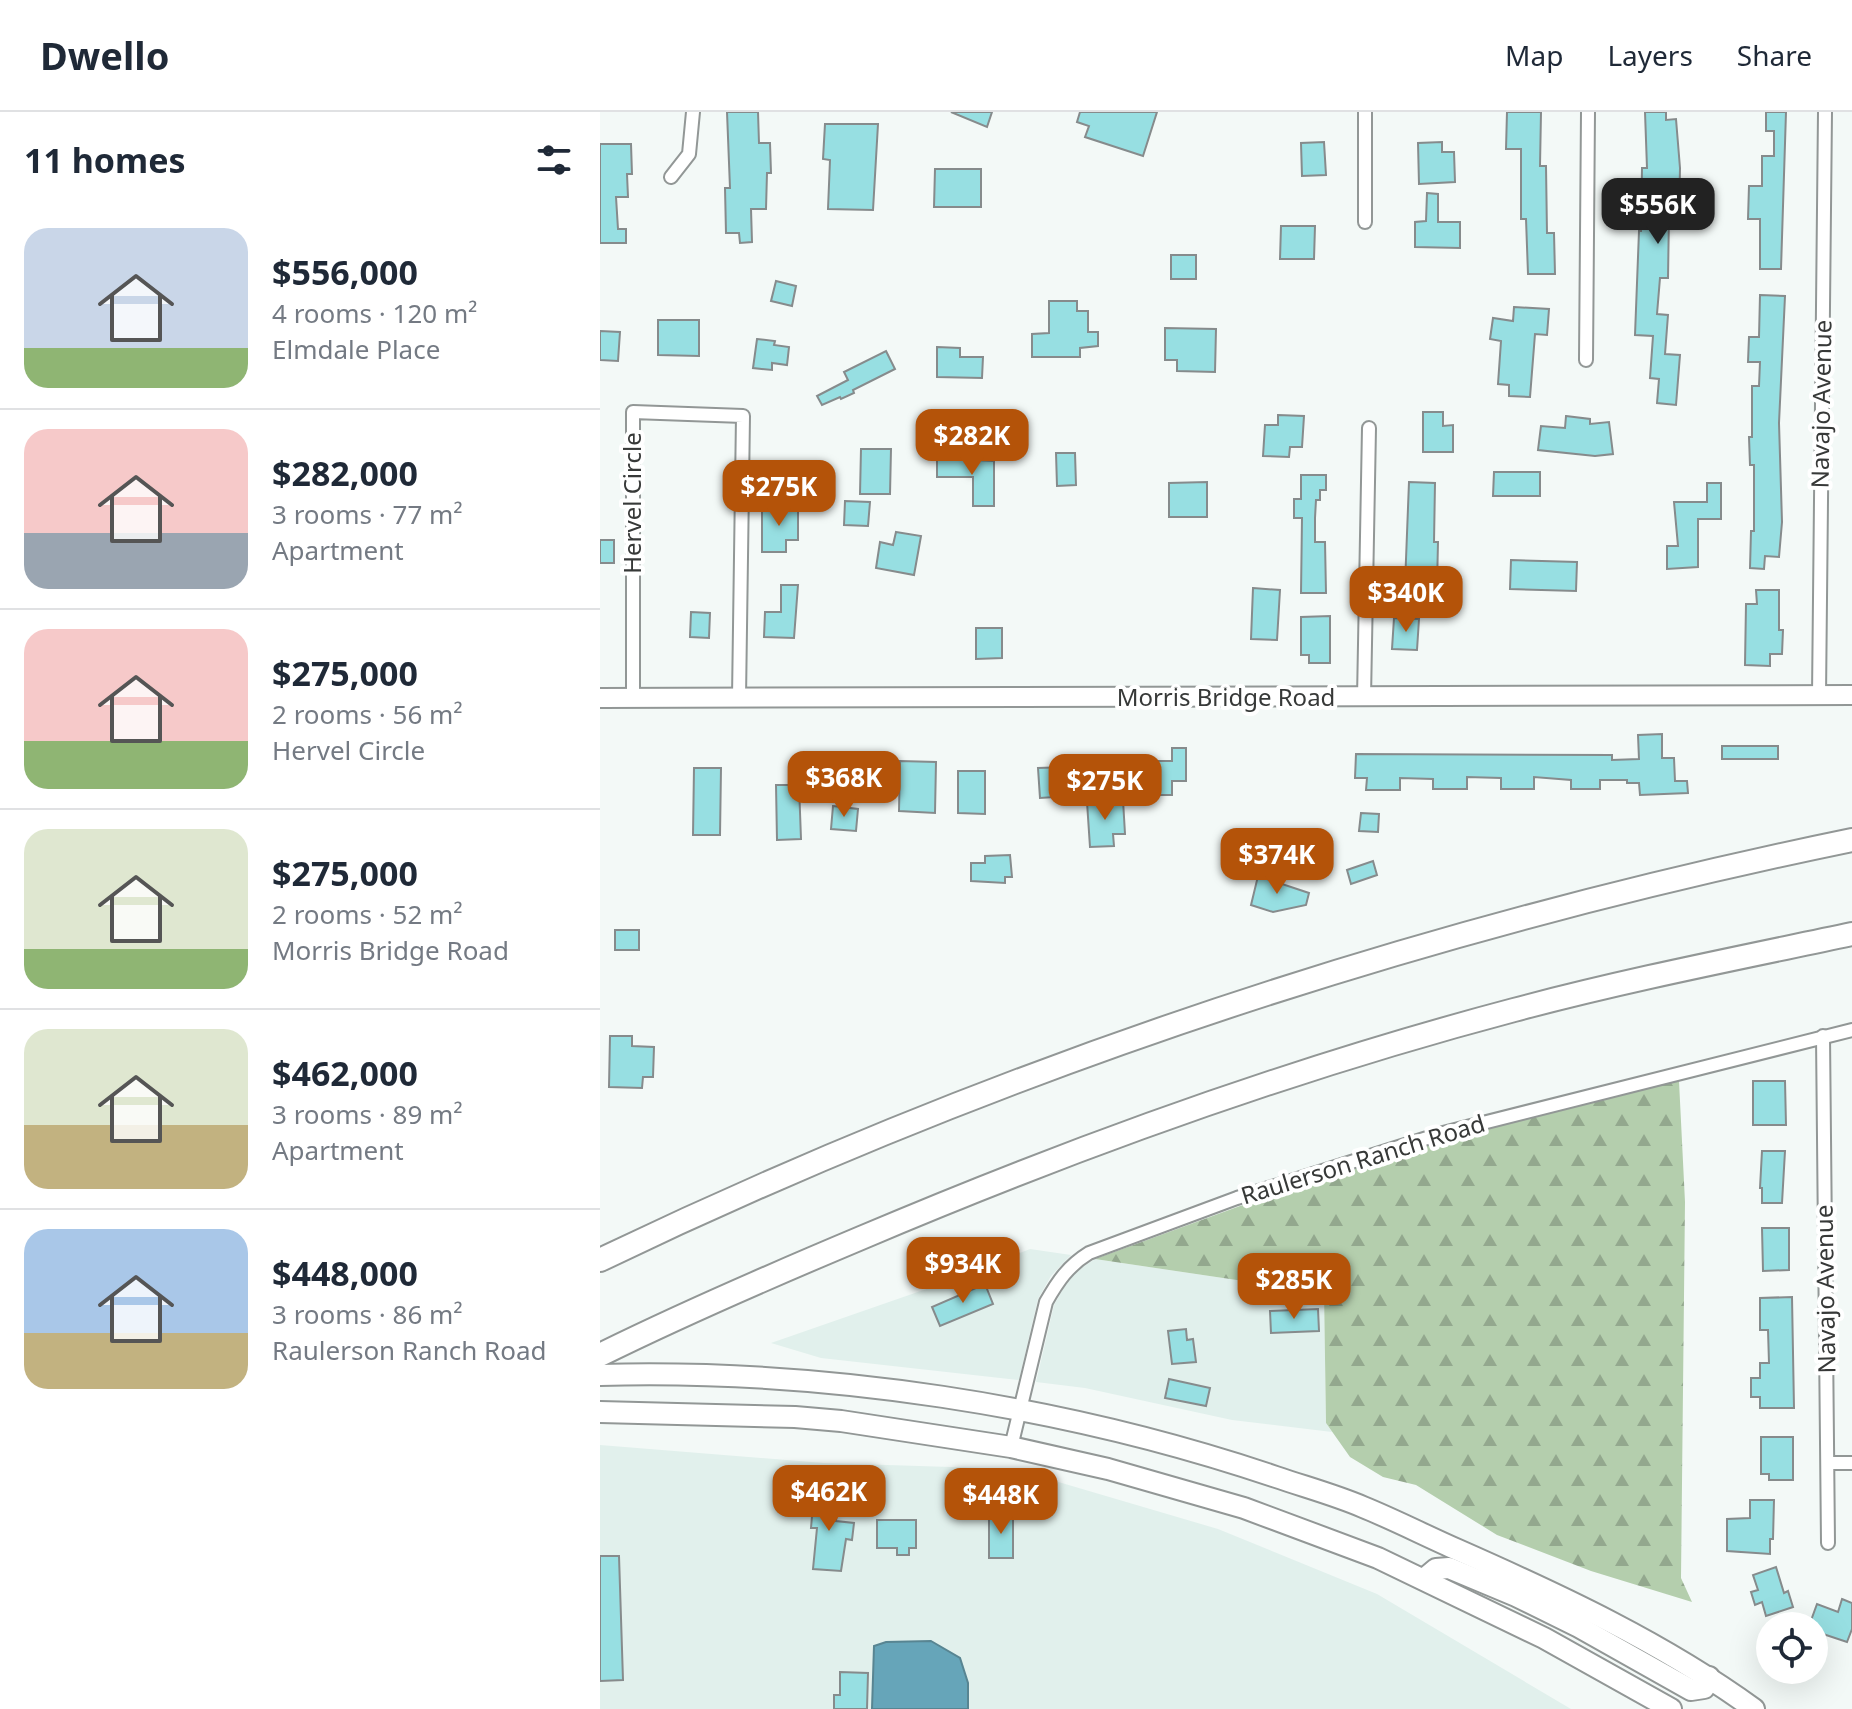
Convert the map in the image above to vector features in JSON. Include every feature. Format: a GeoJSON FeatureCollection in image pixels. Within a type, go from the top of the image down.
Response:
{"type":"FeatureCollection","features":[{"type":"Feature","properties":{"kind":"highway"},"geometry":{"type":"LineString","coordinates":[[600,1260],[782,1177],[915,1121],[1216,1010],[1523,918],[1852,840]]}},
{"type":"Feature","properties":{"kind":"highway"},"geometry":{"type":"LineString","coordinates":[[600,1355],[684,1315],[957,1197],[1107,1139],[1254,1089],[1513,1010],[1650,976],[1852,934]]}},
{"type":"Feature","properties":{"kind":"main road"},"geometry":{"type":"LineString","coordinates":[[600,1375],[743,1377],[864,1386],[1085,1422],[1235,1462],[1361,1506],[1545,1587],[1709,1677],[1754,1709]]}},
{"type":"Feature","properties":{"kind":"main road"},"geometry":{"type":"LineString","coordinates":[[600,1412],[795,1417],[892,1428],[1011,1447],[1108,1469],[1244,1508],[1378,1558],[1544,1638],[1671,1709]]}},
{"type":"Feature","properties":{"kind":"main road"},"geometry":{"type":"LineString","coordinates":[[1424,1579],[1436,1569],[1449,1568],[1579,1627],[1691,1690],[1704,1688],[1709,1677]]}},
{"type":"Feature","properties":{"kind":"street"},"geometry":{"type":"LineString","coordinates":[[671,177],[689,154],[693,112]]}},
{"type":"Feature","properties":{"kind":"street"},"geometry":{"type":"LineString","coordinates":[[1365,112],[1365,222]]}},
{"type":"Feature","properties":{"kind":"street"},"geometry":{"type":"LineString","coordinates":[[1586,360],[1588,112]]}},
{"type":"Feature","properties":{"kind":"street","name":"Navajo Avenue"},"geometry":{"type":"LineString","coordinates":[[1819,696],[1825,112]]}},
{"type":"Feature","properties":{"kind":"street","name":"Hervel Circle"},"geometry":{"type":"LineString","coordinates":[[633,698],[633,412],[743,416],[739,698]]}},
{"type":"Feature","properties":{"kind":"street"},"geometry":{"type":"LineString","coordinates":[[1364,698],[1369,428]]}},
{"type":"Feature","properties":{"kind":"street","name":"Morris Bridge Road"},"geometry":{"type":"LineString","coordinates":[[600,698],[1852,695]]}},
{"type":"Feature","properties":{"kind":"street","name":"Raulerson Ranch Road"},"geometry":{"type":"LineString","coordinates":[[1011,1447],[1046,1302],[1072,1264],[1089,1253],[1237,1198],[1443,1133],[1852,1030]]}},
{"type":"Feature","properties":{"kind":"street","name":"Navajo Avenue"},"geometry":{"type":"LineString","coordinates":[[1823,1036],[1828,1543]]}},
{"type":"Feature","properties":{"kind":"street"},"geometry":{"type":"LineString","coordinates":[[1828,1463],[1852,1463]]}},
{"type":"Feature","properties":{"kind":"shaded area"},"geometry":{"type":"Polygon","coordinates":[[[1030,1249],[1071,1255],[1051,1276],[1038,1299],[1019,1380],[821,1358],[771,1343],[935,1286],[1030,1249]]]}},
{"type":"Feature","properties":{"kind":"shaded area"},"geometry":{"type":"Polygon","coordinates":[[[1095,1259],[1324,1293],[1326,1423],[1332,1432],[1232,1420],[1085,1388],[1036,1382],[1054,1305],[1078,1270],[1095,1259]]]}},
{"type":"Feature","properties":{"kind":"shaded area"},"geometry":{"type":"Polygon","coordinates":[[[600,1445],[824,1463],[1014,1469],[1218,1529],[1377,1594],[1571,1709],[968,1709],[968,1683],[960,1658],[931,1641],[886,1642],[874,1646],[872,1709],[600,1709],[600,1445]]]}},
{"type":"Feature","properties":{"kind":"green space"},"geometry":{"type":"Polygon","coordinates":[[[1679,1081],[1685,1202],[1681,1578],[1692,1602],[1591,1571],[1497,1535],[1416,1485],[1383,1477],[1350,1457],[1326,1423],[1324,1293],[1095,1259],[1240,1206],[1445,1140],[1679,1081]]]}},
{"type":"Feature","properties":{"kind":"water"},"geometry":{"type":"Polygon","coordinates":[[[931,1641],[960,1658],[968,1683],[968,1709],[872,1709],[874,1646],[886,1642],[931,1641]]]}},
{"type":"Feature","properties":{"kind":"building"},"geometry":{"type":"Polygon","coordinates":[[[727,112],[758,112],[759,143],[770,143],[771,173],[767,173],[766,209],[751,209],[752,242],[740,243],[739,233],[726,233],[725,188],[730,188],[727,112]]]}},
{"type":"Feature","properties":{"kind":"building"},"geometry":{"type":"Polygon","coordinates":[[[951,112],[992,112],[987,127],[951,112]]]}},
{"type":"Feature","properties":{"kind":"building"},"geometry":{"type":"Polygon","coordinates":[[[1080,112],[1157,112],[1143,156],[1085,137],[1089,126],[1077,122],[1080,112]]]}},
{"type":"Feature","properties":{"kind":"building"},"geometry":{"type":"Polygon","coordinates":[[[1507,112],[1541,112],[1540,166],[1546,166],[1547,233],[1554,233],[1555,274],[1528,274],[1526,219],[1521,219],[1521,149],[1506,149],[1507,112]]]}},
{"type":"Feature","properties":{"kind":"building"},"geometry":{"type":"Polygon","coordinates":[[[1645,112],[1666,112],[1666,120],[1676,119],[1680,168],[1679,215],[1669,214],[1668,278],[1660,278],[1657,314],[1668,315],[1665,354],[1680,355],[1676,405],[1657,403],[1659,379],[1650,378],[1653,336],[1635,335],[1642,168],[1647,168],[1645,112]]]}},
{"type":"Feature","properties":{"kind":"building"},"geometry":{"type":"Polygon","coordinates":[[[1766,112],[1786,112],[1781,269],[1760,269],[1760,219],[1748,219],[1749,186],[1762,186],[1762,156],[1774,156],[1774,131],[1766,131],[1766,112]]]}},
{"type":"Feature","properties":{"kind":"building"},"geometry":{"type":"Polygon","coordinates":[[[825,124],[878,124],[873,210],[828,209],[830,160],[823,159],[825,124]]]}},
{"type":"Feature","properties":{"kind":"building"},"geometry":{"type":"Polygon","coordinates":[[[1324,142],[1326,175],[1302,176],[1301,143],[1324,142]]]}},
{"type":"Feature","properties":{"kind":"building"},"geometry":{"type":"Polygon","coordinates":[[[1442,142],[1442,152],[1454,152],[1455,182],[1419,184],[1418,143],[1442,142]]]}},
{"type":"Feature","properties":{"kind":"building"},"geometry":{"type":"Polygon","coordinates":[[[600,144],[631,144],[632,174],[627,174],[628,197],[616,197],[618,229],[626,229],[626,243],[600,243],[600,144]]]}},
{"type":"Feature","properties":{"kind":"building"},"geometry":{"type":"Polygon","coordinates":[[[935,169],[981,169],[981,207],[934,207],[935,169]]]}},
{"type":"Feature","properties":{"kind":"building"},"geometry":{"type":"Polygon","coordinates":[[[1427,193],[1438,194],[1438,222],[1460,222],[1460,248],[1415,247],[1415,222],[1426,221],[1427,193]]]}},
{"type":"Feature","properties":{"kind":"building"},"geometry":{"type":"Polygon","coordinates":[[[1281,226],[1315,226],[1314,259],[1280,259],[1281,226]]]}},
{"type":"Feature","properties":{"kind":"building"},"geometry":{"type":"Polygon","coordinates":[[[1171,255],[1196,255],[1196,279],[1171,279],[1171,255]]]}},
{"type":"Feature","properties":{"kind":"building"},"geometry":{"type":"Polygon","coordinates":[[[776,281],[796,286],[792,306],[771,301],[776,281]]]}},
{"type":"Feature","properties":{"kind":"building"},"geometry":{"type":"Polygon","coordinates":[[[1760,295],[1785,296],[1779,423],[1782,522],[1779,557],[1765,556],[1764,569],[1750,568],[1751,531],[1754,531],[1754,465],[1750,465],[1749,437],[1752,437],[1752,386],[1759,386],[1760,362],[1748,362],[1749,337],[1759,337],[1760,295]]]}},
{"type":"Feature","properties":{"kind":"building"},"geometry":{"type":"Polygon","coordinates":[[[1049,301],[1077,301],[1077,311],[1088,311],[1088,332],[1098,332],[1098,346],[1080,348],[1080,357],[1032,357],[1032,334],[1049,333],[1049,301]]]}},
{"type":"Feature","properties":{"kind":"building"},"geometry":{"type":"Polygon","coordinates":[[[1514,307],[1549,309],[1547,335],[1535,334],[1530,397],[1509,396],[1509,385],[1498,384],[1501,341],[1490,339],[1493,318],[1513,321],[1514,307]]]}},
{"type":"Feature","properties":{"kind":"building"},"geometry":{"type":"Polygon","coordinates":[[[658,320],[699,320],[699,356],[658,355],[658,320]]]}},
{"type":"Feature","properties":{"kind":"building"},"geometry":{"type":"Polygon","coordinates":[[[1165,328],[1216,329],[1215,372],[1177,371],[1177,360],[1165,360],[1165,328]]]}},
{"type":"Feature","properties":{"kind":"building"},"geometry":{"type":"Polygon","coordinates":[[[600,331],[620,332],[618,361],[600,360],[600,331]]]}},
{"type":"Feature","properties":{"kind":"building"},"geometry":{"type":"Polygon","coordinates":[[[757,339],[775,341],[774,345],[789,347],[787,365],[772,363],[772,370],[753,368],[757,339]]]}},
{"type":"Feature","properties":{"kind":"building"},"geometry":{"type":"Polygon","coordinates":[[[937,347],[960,348],[960,357],[983,357],[982,378],[937,377],[937,347]]]}},
{"type":"Feature","properties":{"kind":"building"},"geometry":{"type":"Polygon","coordinates":[[[886,351],[895,369],[853,390],[854,393],[822,405],[817,396],[848,380],[844,372],[886,351]]]}},
{"type":"Feature","properties":{"kind":"building"},"geometry":{"type":"Polygon","coordinates":[[[1423,412],[1443,412],[1443,426],[1453,425],[1453,452],[1423,452],[1423,412]]]}},
{"type":"Feature","properties":{"kind":"building"},"geometry":{"type":"Polygon","coordinates":[[[1278,415],[1304,416],[1302,447],[1290,447],[1289,457],[1263,456],[1265,425],[1278,425],[1278,415]]]}},
{"type":"Feature","properties":{"kind":"building"},"geometry":{"type":"Polygon","coordinates":[[[1566,416],[1590,419],[1590,424],[1609,422],[1613,454],[1595,456],[1538,450],[1541,426],[1565,428],[1566,416]]]}},
{"type":"Feature","properties":{"kind":"building"},"geometry":{"type":"Polygon","coordinates":[[[861,449],[891,449],[890,494],[860,494],[861,449]]]}},
{"type":"Feature","properties":{"kind":"building"},"geometry":{"type":"Polygon","coordinates":[[[1056,453],[1075,453],[1076,485],[1057,486],[1056,453]]]}},
{"type":"Feature","properties":{"kind":"building"},"geometry":{"type":"Polygon","coordinates":[[[937,458],[994,461],[994,506],[973,506],[973,477],[937,477],[937,458]]]}},
{"type":"Feature","properties":{"kind":"building"},"geometry":{"type":"Polygon","coordinates":[[[1494,472],[1540,472],[1540,496],[1493,496],[1494,472]]]}},
{"type":"Feature","properties":{"kind":"building"},"geometry":{"type":"Polygon","coordinates":[[[1301,475],[1326,475],[1326,490],[1320,490],[1320,500],[1316,500],[1315,542],[1325,542],[1326,593],[1301,593],[1302,518],[1294,518],[1294,499],[1301,499],[1301,475]]]}},
{"type":"Feature","properties":{"kind":"building"},"geometry":{"type":"Polygon","coordinates":[[[1207,482],[1207,517],[1169,517],[1169,483],[1207,482]]]}},
{"type":"Feature","properties":{"kind":"building"},"geometry":{"type":"Polygon","coordinates":[[[1409,482],[1435,483],[1437,586],[1405,585],[1409,482]]]}},
{"type":"Feature","properties":{"kind":"building"},"geometry":{"type":"Polygon","coordinates":[[[1707,483],[1721,483],[1721,519],[1698,519],[1698,567],[1667,569],[1667,546],[1678,546],[1674,502],[1707,502],[1707,483]]]}},
{"type":"Feature","properties":{"kind":"building"},"geometry":{"type":"Polygon","coordinates":[[[845,501],[870,502],[868,526],[844,525],[845,501]]]}},
{"type":"Feature","properties":{"kind":"building"},"geometry":{"type":"Polygon","coordinates":[[[798,506],[798,540],[786,540],[786,552],[762,552],[762,507],[798,506]]]}},
{"type":"Feature","properties":{"kind":"building"},"geometry":{"type":"Polygon","coordinates":[[[896,532],[921,536],[914,575],[876,568],[880,542],[893,545],[896,532]]]}},
{"type":"Feature","properties":{"kind":"building"},"geometry":{"type":"Polygon","coordinates":[[[600,540],[614,540],[614,563],[600,563],[600,540]]]}},
{"type":"Feature","properties":{"kind":"building"},"geometry":{"type":"Polygon","coordinates":[[[1511,560],[1577,562],[1576,591],[1510,589],[1511,560]]]}},
{"type":"Feature","properties":{"kind":"building"},"geometry":{"type":"Polygon","coordinates":[[[781,585],[798,585],[794,638],[764,637],[765,612],[781,612],[781,585]]]}},
{"type":"Feature","properties":{"kind":"building"},"geometry":{"type":"Polygon","coordinates":[[[1253,588],[1280,590],[1277,640],[1251,639],[1253,588]]]}},
{"type":"Feature","properties":{"kind":"building"},"geometry":{"type":"Polygon","coordinates":[[[1756,590],[1779,590],[1782,654],[1770,654],[1770,666],[1745,665],[1746,604],[1757,604],[1756,590]]]}},
{"type":"Feature","properties":{"kind":"building"},"geometry":{"type":"Polygon","coordinates":[[[691,612],[710,613],[709,638],[690,637],[691,612]]]}},
{"type":"Feature","properties":{"kind":"building"},"geometry":{"type":"Polygon","coordinates":[[[1330,616],[1330,663],[1309,663],[1309,655],[1301,655],[1301,617],[1330,616]]]}},
{"type":"Feature","properties":{"kind":"building"},"geometry":{"type":"Polygon","coordinates":[[[1394,618],[1419,619],[1417,650],[1392,649],[1394,618]]]}},
{"type":"Feature","properties":{"kind":"building"},"geometry":{"type":"Polygon","coordinates":[[[976,628],[1002,628],[1002,658],[976,659],[976,628]]]}},
{"type":"Feature","properties":{"kind":"building"},"geometry":{"type":"Polygon","coordinates":[[[1662,734],[1662,758],[1674,758],[1675,781],[1687,781],[1688,793],[1640,795],[1639,783],[1627,783],[1627,780],[1600,780],[1600,789],[1571,789],[1571,780],[1534,777],[1534,789],[1501,789],[1501,778],[1467,777],[1467,789],[1433,789],[1433,779],[1400,778],[1400,790],[1366,790],[1367,778],[1355,778],[1356,754],[1612,755],[1612,760],[1639,759],[1638,735],[1662,734]]]}},
{"type":"Feature","properties":{"kind":"building"},"geometry":{"type":"Polygon","coordinates":[[[1722,746],[1778,746],[1778,759],[1722,759],[1722,746]]]}},
{"type":"Feature","properties":{"kind":"building"},"geometry":{"type":"Polygon","coordinates":[[[1172,748],[1186,748],[1186,781],[1172,781],[1172,795],[1149,795],[1149,767],[1158,767],[1158,761],[1172,761],[1172,748]]]}},
{"type":"Feature","properties":{"kind":"building"},"geometry":{"type":"Polygon","coordinates":[[[900,761],[936,762],[935,813],[899,811],[900,761]]]}},
{"type":"Feature","properties":{"kind":"building"},"geometry":{"type":"Polygon","coordinates":[[[1068,767],[1070,796],[1040,798],[1038,768],[1068,767]]]}},
{"type":"Feature","properties":{"kind":"building"},"geometry":{"type":"Polygon","coordinates":[[[694,768],[721,768],[720,835],[693,835],[694,768]]]}},
{"type":"Feature","properties":{"kind":"building"},"geometry":{"type":"Polygon","coordinates":[[[958,771],[985,771],[985,814],[958,813],[958,771]]]}},
{"type":"Feature","properties":{"kind":"building"},"geometry":{"type":"Polygon","coordinates":[[[776,785],[799,785],[801,839],[777,840],[776,785]]]}},
{"type":"Feature","properties":{"kind":"building"},"geometry":{"type":"Polygon","coordinates":[[[1123,800],[1125,834],[1113,834],[1114,846],[1090,847],[1087,802],[1123,800]]]}},
{"type":"Feature","properties":{"kind":"building"},"geometry":{"type":"Polygon","coordinates":[[[833,806],[858,809],[856,831],[831,829],[833,806]]]}},
{"type":"Feature","properties":{"kind":"building"},"geometry":{"type":"Polygon","coordinates":[[[1361,813],[1379,814],[1378,832],[1359,831],[1361,813]]]}},
{"type":"Feature","properties":{"kind":"building"},"geometry":{"type":"Polygon","coordinates":[[[1010,855],[1012,877],[1005,877],[1005,883],[971,881],[971,863],[985,863],[985,856],[1010,855]]]}},
{"type":"Feature","properties":{"kind":"building"},"geometry":{"type":"Polygon","coordinates":[[[1373,861],[1377,875],[1351,884],[1347,870],[1373,861]]]}},
{"type":"Feature","properties":{"kind":"building"},"geometry":{"type":"Polygon","coordinates":[[[1258,876],[1309,893],[1306,905],[1273,912],[1251,905],[1258,876]]]}},
{"type":"Feature","properties":{"kind":"building"},"geometry":{"type":"Polygon","coordinates":[[[615,930],[639,930],[639,950],[615,950],[615,930]]]}},
{"type":"Feature","properties":{"kind":"building"},"geometry":{"type":"Polygon","coordinates":[[[610,1036],[632,1036],[632,1046],[654,1047],[653,1077],[643,1077],[642,1088],[609,1087],[610,1036]]]}},
{"type":"Feature","properties":{"kind":"building"},"geometry":{"type":"Polygon","coordinates":[[[1753,1081],[1785,1081],[1786,1125],[1753,1125],[1753,1081]]]}},
{"type":"Feature","properties":{"kind":"building"},"geometry":{"type":"Polygon","coordinates":[[[1762,1151],[1785,1151],[1782,1203],[1762,1203],[1762,1151]]]}},
{"type":"Feature","properties":{"kind":"building"},"geometry":{"type":"Polygon","coordinates":[[[1762,1228],[1789,1228],[1789,1270],[1763,1271],[1762,1228]]]}},
{"type":"Feature","properties":{"kind":"building"},"geometry":{"type":"Polygon","coordinates":[[[985,1284],[993,1304],[940,1326],[932,1307],[985,1284]]]}},
{"type":"Feature","properties":{"kind":"building"},"geometry":{"type":"Polygon","coordinates":[[[1792,1297],[1794,1408],[1760,1408],[1760,1397],[1751,1397],[1751,1378],[1760,1378],[1760,1363],[1769,1363],[1768,1330],[1760,1330],[1760,1298],[1792,1297]]]}},
{"type":"Feature","properties":{"kind":"building"},"geometry":{"type":"Polygon","coordinates":[[[1318,1309],[1319,1331],[1271,1333],[1270,1311],[1318,1309]]]}},
{"type":"Feature","properties":{"kind":"building"},"geometry":{"type":"Polygon","coordinates":[[[1186,1329],[1187,1340],[1193,1339],[1196,1362],[1172,1364],[1168,1331],[1186,1329]]]}},
{"type":"Feature","properties":{"kind":"building"},"geometry":{"type":"Polygon","coordinates":[[[1169,1379],[1210,1388],[1206,1406],[1165,1398],[1169,1379]]]}},
{"type":"Feature","properties":{"kind":"building"},"geometry":{"type":"Polygon","coordinates":[[[1761,1437],[1793,1437],[1793,1480],[1769,1480],[1769,1474],[1761,1474],[1761,1437]]]}},
{"type":"Feature","properties":{"kind":"building"},"geometry":{"type":"Polygon","coordinates":[[[814,1493],[839,1496],[836,1521],[854,1523],[852,1540],[846,1539],[841,1571],[813,1569],[817,1528],[811,1528],[814,1493]]]}},
{"type":"Feature","properties":{"kind":"building"},"geometry":{"type":"Polygon","coordinates":[[[1750,1500],[1774,1500],[1770,1554],[1727,1551],[1727,1519],[1750,1518],[1750,1500]]]}},
{"type":"Feature","properties":{"kind":"building"},"geometry":{"type":"Polygon","coordinates":[[[989,1513],[1013,1513],[1013,1558],[989,1558],[989,1513]]]}},
{"type":"Feature","properties":{"kind":"building"},"geometry":{"type":"Polygon","coordinates":[[[877,1520],[916,1520],[916,1548],[909,1548],[909,1555],[897,1555],[897,1548],[877,1548],[877,1520]]]}},
{"type":"Feature","properties":{"kind":"building"},"geometry":{"type":"Polygon","coordinates":[[[600,1556],[619,1556],[623,1680],[600,1681],[600,1556]]]}},
{"type":"Feature","properties":{"kind":"building"},"geometry":{"type":"Polygon","coordinates":[[[1776,1567],[1784,1593],[1788,1591],[1793,1607],[1765,1612],[1762,1602],[1755,1605],[1751,1592],[1758,1590],[1753,1575],[1776,1567]]]}},
{"type":"Feature","properties":{"kind":"building"},"geometry":{"type":"Polygon","coordinates":[[[1842,1599],[1852,1603],[1852,1629],[1847,1642],[1828,1636],[1828,1612],[1814,1612],[1817,1604],[1838,1612],[1842,1599]]]}},
{"type":"Feature","properties":{"kind":"building"},"geometry":{"type":"Polygon","coordinates":[[[840,1672],[868,1673],[867,1709],[834,1709],[834,1695],[840,1695],[840,1672]]]}}]}
